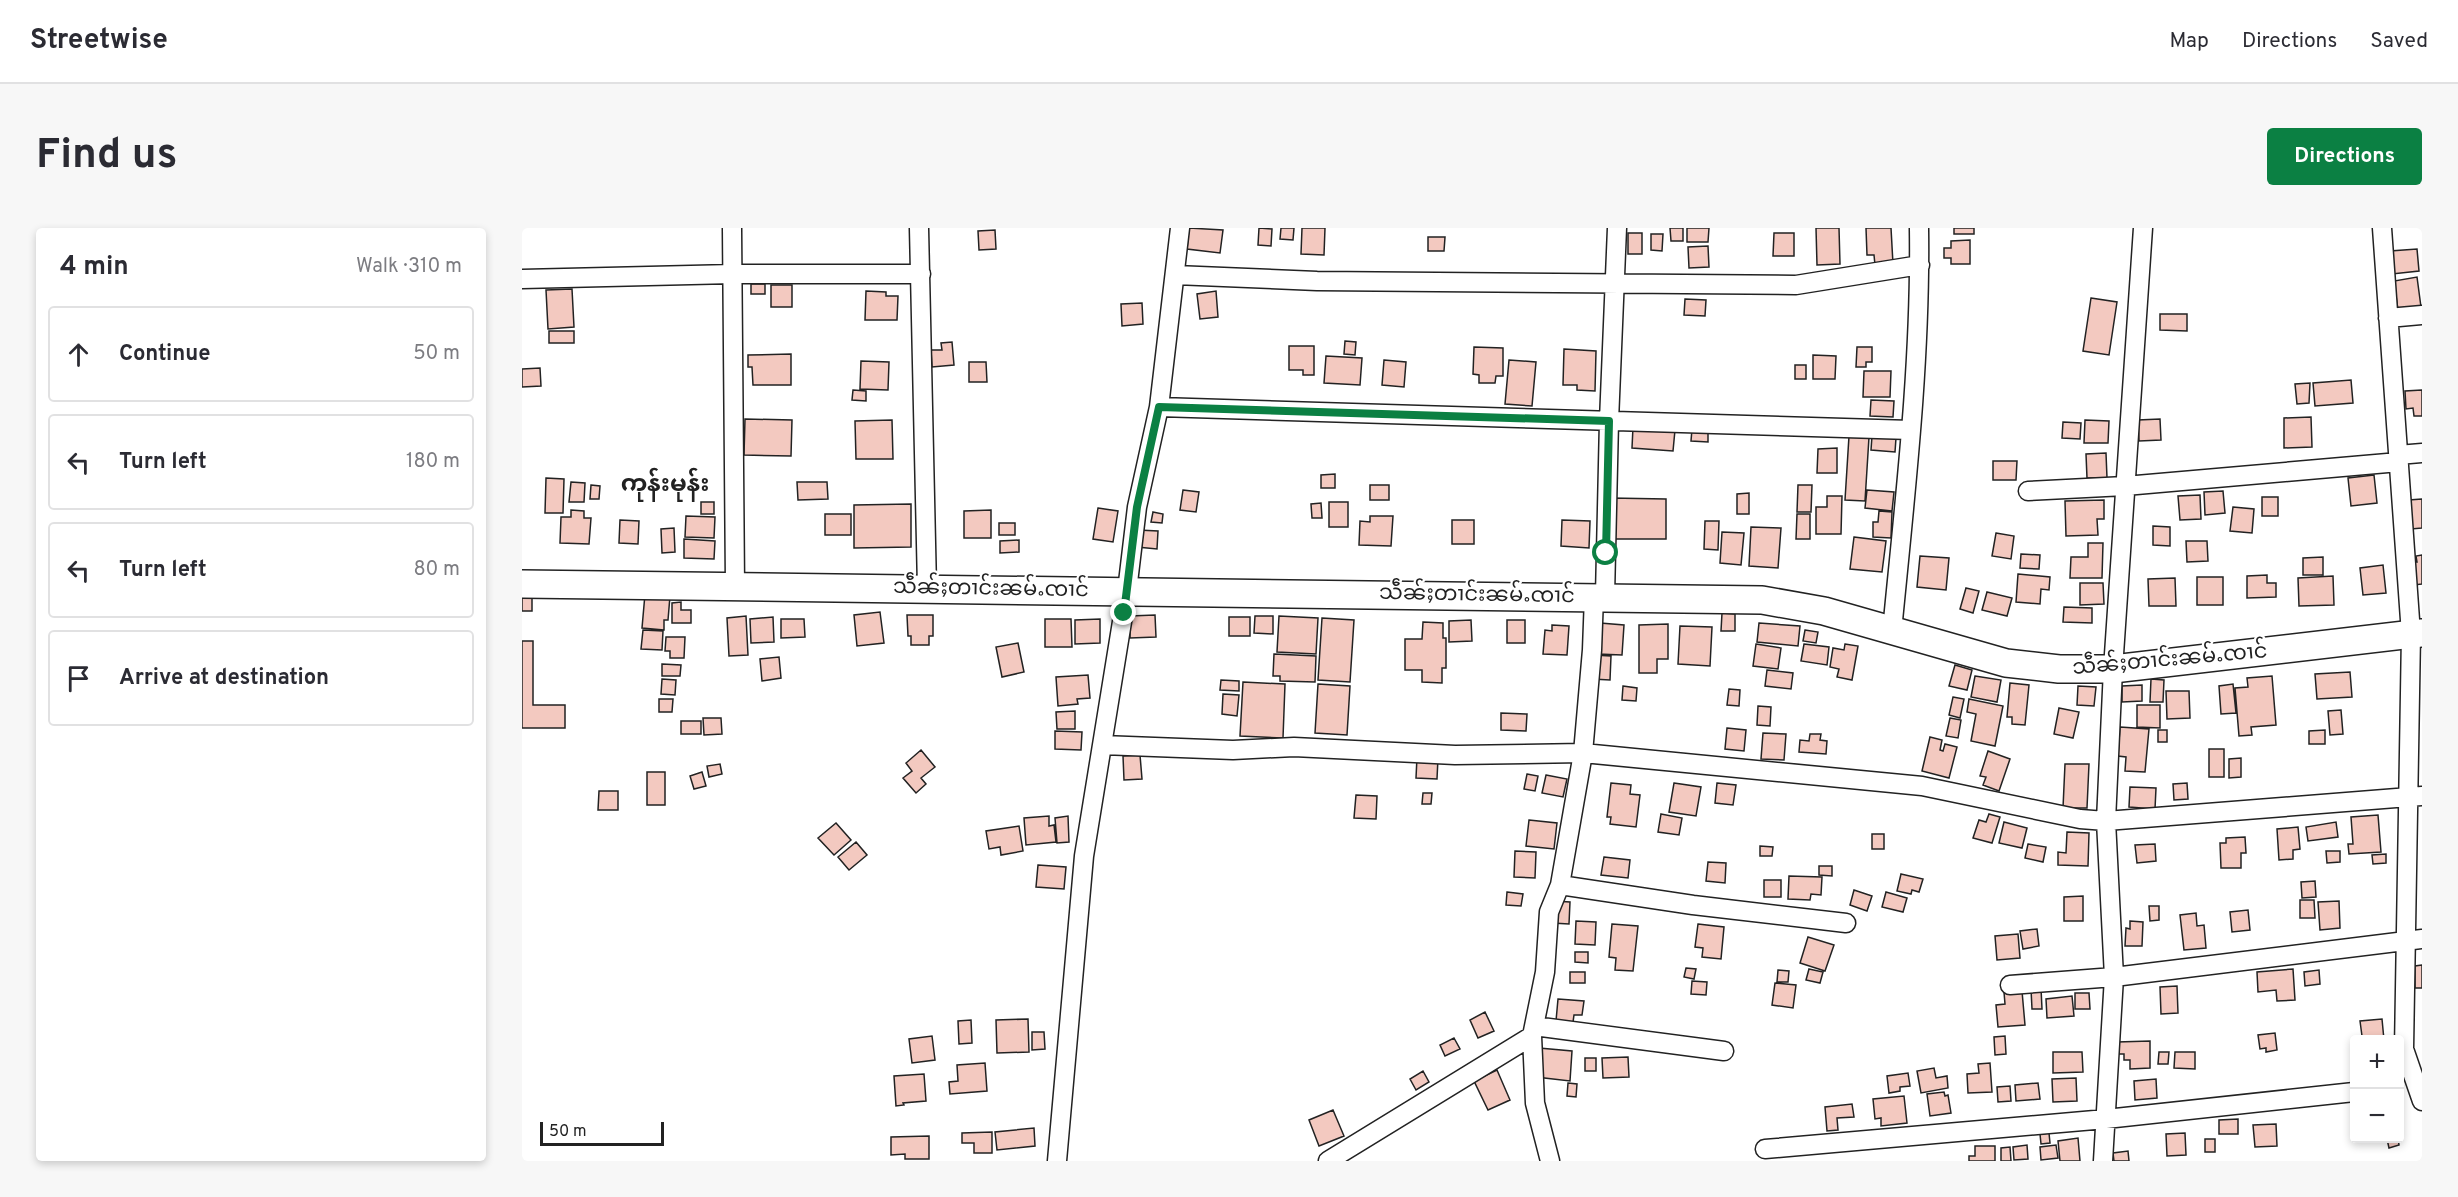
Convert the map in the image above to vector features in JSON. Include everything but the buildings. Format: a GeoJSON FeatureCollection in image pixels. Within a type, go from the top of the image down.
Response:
{"type":"FeatureCollection","features":[{"type":"Feature","properties":{"kind":"highway","name":"သဵၼ်ႈတၢင်းၼမ်ႉၸၢင်"},"geometry":{"type":"LineString","coordinates":[[522,584],[1599,596],[1762,600],[1824,611],[2006,663],[2059,669],[2113,669],[2417,634]]}},
{"type":"Feature","properties":{"kind":"street"},"geometry":{"type":"LineString","coordinates":[[732,228],[735,586]]}},
{"type":"Feature","properties":{"kind":"street"},"geometry":{"type":"LineString","coordinates":[[919,228],[927,588]]}},
{"type":"Feature","properties":{"kind":"street"},"geometry":{"type":"LineString","coordinates":[[1057,1161],[1084,855],[1127,591],[1137,507],[1159,407],[1180,228]]}},
{"type":"Feature","properties":{"kind":"street"},"geometry":{"type":"LineString","coordinates":[[1550,1161],[1535,1103],[1533,1031],[1545,972],[1549,912],[1560,885],[1583,753],[1599,596],[1617,284],[1617,228]]}},
{"type":"Feature","properties":{"kind":"street"},"geometry":{"type":"LineString","coordinates":[[1893,631],[1911,430],[1920,265],[1919,228]]}},
{"type":"Feature","properties":{"kind":"street"},"geometry":{"type":"LineString","coordinates":[[2103,1161],[2114,977],[2106,820],[2113,669],[2143,228]]}},
{"type":"Feature","properties":{"kind":"street"},"geometry":{"type":"LineString","coordinates":[[2382,228],[2398,458],[2417,634],[2413,940],[2404,1049],[2414,1083]]}},
{"type":"Feature","properties":{"kind":"street"},"geometry":{"type":"LineString","coordinates":[[1175,275],[1317,280],[1796,285],[1920,265]]}},
{"type":"Feature","properties":{"kind":"street"},"geometry":{"type":"LineString","coordinates":[[522,279],[733,274],[921,274]]}},
{"type":"Feature","properties":{"kind":"street"},"geometry":{"type":"LineString","coordinates":[[2388,318],[2422,315]]}},
{"type":"Feature","properties":{"kind":"street"},"geometry":{"type":"LineString","coordinates":[[1159,407],[1911,430]]}},
{"type":"Feature","properties":{"kind":"street"},"geometry":{"type":"LineString","coordinates":[[2028,491],[2125,486],[2398,458],[2422,453]]}},
{"type":"Feature","properties":{"kind":"street"},"geometry":{"type":"LineString","coordinates":[[1102,745],[1233,750],[1294,747],[1455,755],[1583,753],[1922,786],[2080,819],[2106,820],[2415,797]]}},
{"type":"Feature","properties":{"kind":"street"},"geometry":{"type":"LineString","coordinates":[[1560,885],[1693,905],[1846,923]]}},
{"type":"Feature","properties":{"kind":"street"},"geometry":{"type":"LineString","coordinates":[[2010,985],[2114,977],[2413,940]]}},
{"type":"Feature","properties":{"kind":"street"},"geometry":{"type":"LineString","coordinates":[[1328,1161],[1533,1031],[1724,1051]]}},
{"type":"Feature","properties":{"kind":"street"},"geometry":{"type":"LineString","coordinates":[[1765,1149],[2106,1119],[2350,1093]]}},
{"type":"Feature","properties":{"kind":"district","name":"ကုန်းမုန်း"},"geometry":{"type":"Point","coordinates":[665,485]}},
{"type":"Feature","properties":{"kind":"route"},"geometry":{"type":"LineString","coordinates":[[1124,613],[1137,507],[1159,407],[1609,421],[1606,553]]}}]}
